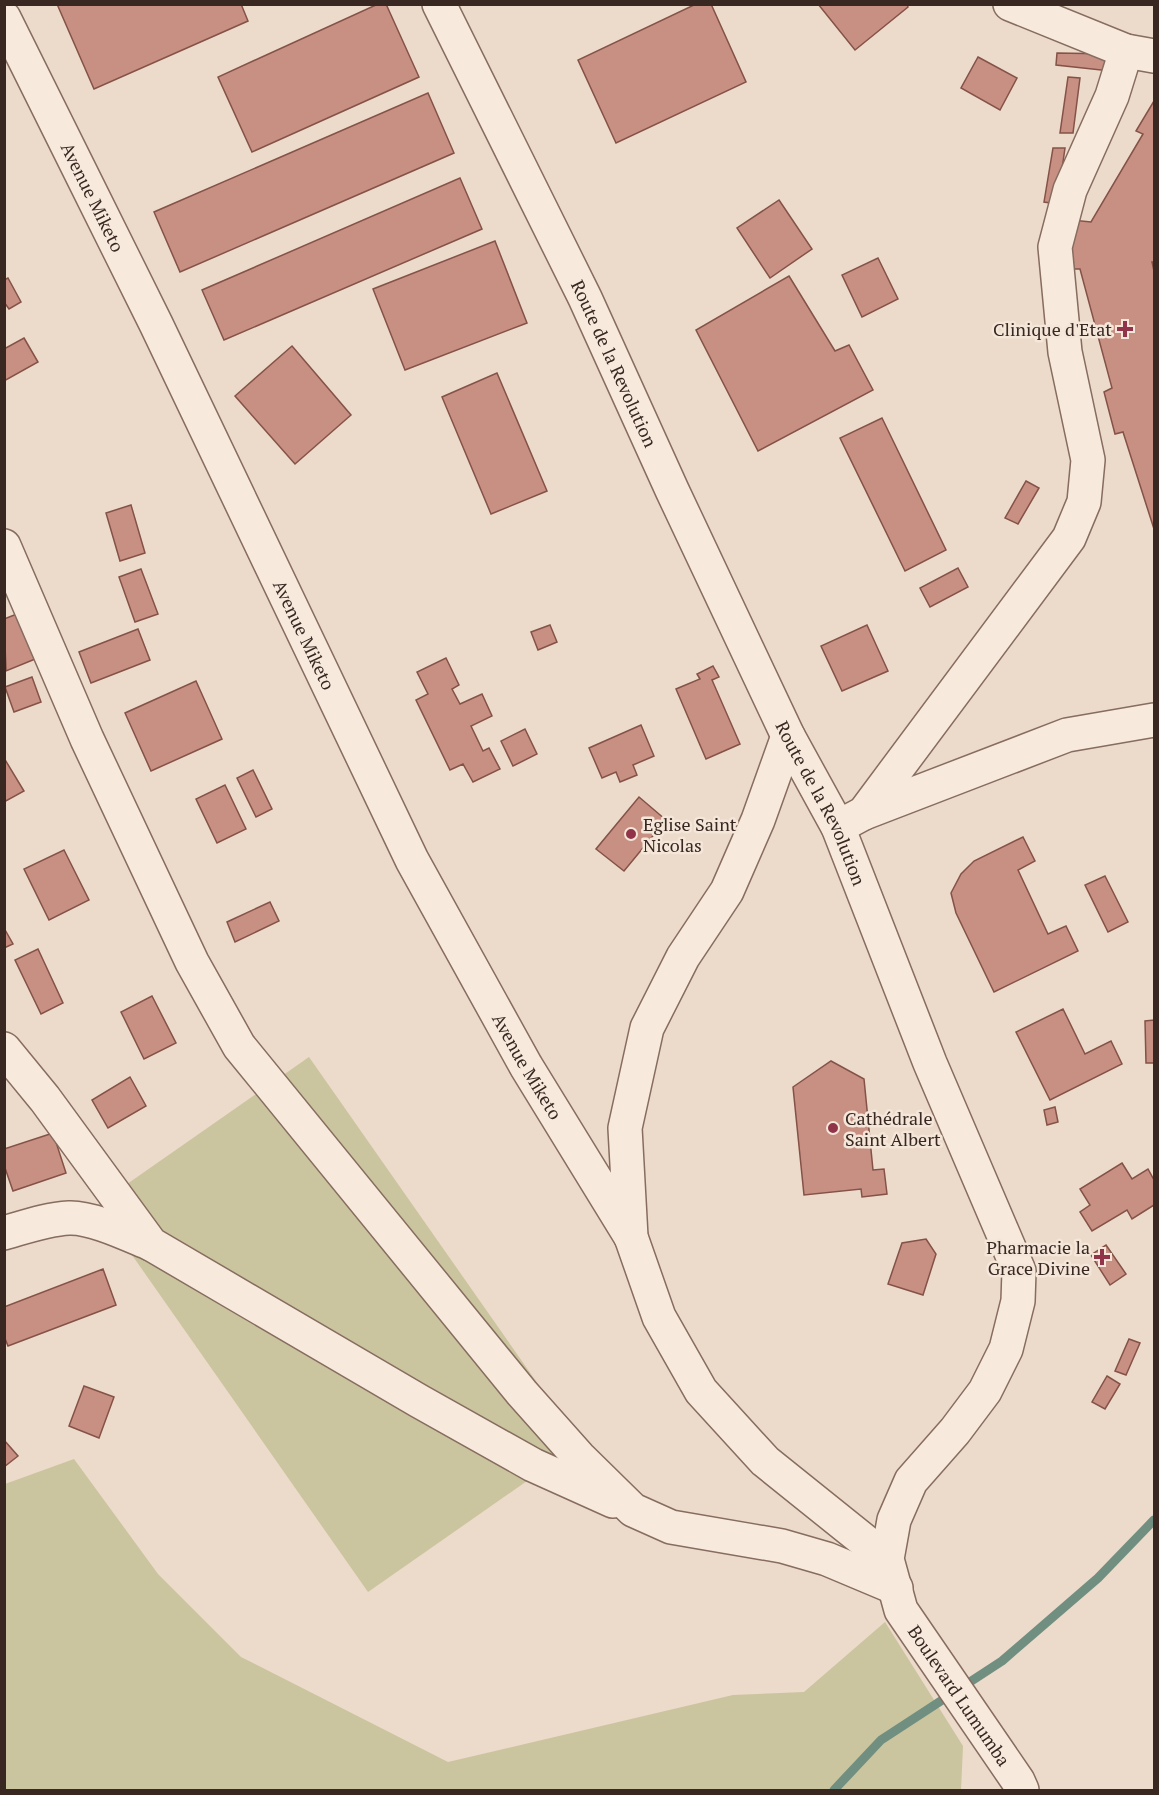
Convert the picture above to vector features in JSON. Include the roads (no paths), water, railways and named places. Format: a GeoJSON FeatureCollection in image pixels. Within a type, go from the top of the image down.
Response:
{"type":"FeatureCollection","features":[{"type":"Feature","properties":{"kind":"street","name":"Route de la Revolution"},"geometry":{"type":"LineString","coordinates":[[439,4],[585,298],[672,490],[788,736],[851,820],[930,1063],[1019,1271],[1018,1301],[1006,1349],[985,1391],[955,1431],[911,1481],[894,1520],[895,1586]]}},
{"type":"Feature","properties":{"kind":"street"},"geometry":{"type":"LineString","coordinates":[[851,820],[1069,538],[1084,502],[1088,460],[1065,352],[1055,247],[1070,190],[1112,96],[1140,53],[1010,4]]}},
{"type":"Feature","properties":{"kind":"street","name":"Avenue Miketo"},"geometry":{"type":"LineString","coordinates":[[4,18],[156,324],[412,860],[526,1066],[631,1236]]}},
{"type":"Feature","properties":{"kind":"street"},"geometry":{"type":"LineString","coordinates":[[4,546],[92,750],[192,962],[239,1046],[522,1393],[579,1457],[633,1510]]}},
{"type":"Feature","properties":{"kind":"street"},"geometry":{"type":"LineString","coordinates":[[851,820],[1067,735],[1155,720]]}},
{"type":"Feature","properties":{"kind":"street"},"geometry":{"type":"LineString","coordinates":[[631,1236],[625,1128],[647,1028],[683,957],[727,891],[758,820],[788,736]]}},
{"type":"Feature","properties":{"kind":"street"},"geometry":{"type":"LineString","coordinates":[[4,1049],[45,1099],[150,1244]]}},
{"type":"Feature","properties":{"kind":"street"},"geometry":{"type":"LineString","coordinates":[[4,1233],[38,1222],[71,1218],[102,1225],[150,1244],[419,1401],[534,1465],[671,1527],[782,1546],[827,1559],[895,1586]]}},
{"type":"Feature","properties":{"kind":"street","name":"Boulevard Lumumba"},"geometry":{"type":"LineString","coordinates":[[631,1236],[659,1317],[701,1391],[765,1461],[895,1586],[1020,1786]]}},
{"type":"Feature","properties":{"kind":"waterway"},"geometry":{"type":"LineString","coordinates":[[834,1790],[881,1740],[1002,1661],[1098,1578],[1154,1520]]}},
{"type":"Feature","properties":{"kind":"place","name":"Clinique d'Etat"},"geometry":{"type":"Point","coordinates":[1125,329]}},
{"type":"Feature","properties":{"kind":"place","name":"Eglise Saint Nicolas"},"geometry":{"type":"Point","coordinates":[631,834]}},
{"type":"Feature","properties":{"kind":"place","name":"Cathédrale Saint Albert"},"geometry":{"type":"Point","coordinates":[833,1128]}},
{"type":"Feature","properties":{"kind":"place","name":"Pharmacie la Grace Divine"},"geometry":{"type":"Point","coordinates":[1102,1257]}}]}
